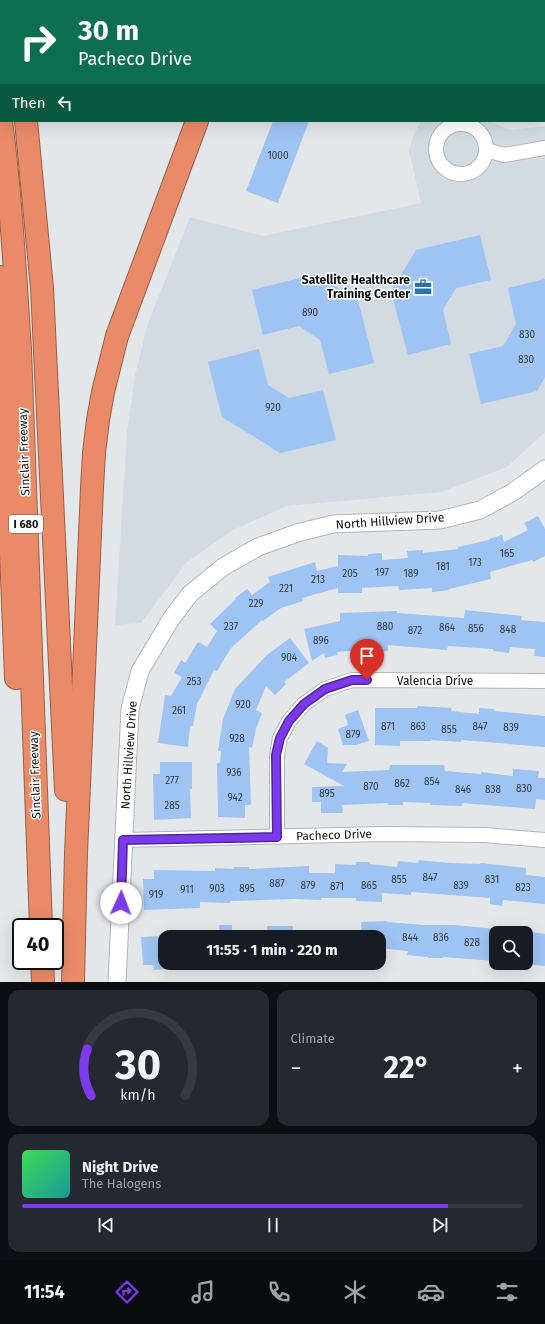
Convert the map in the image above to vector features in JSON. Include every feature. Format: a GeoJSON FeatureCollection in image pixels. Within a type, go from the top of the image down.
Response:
{"type":"FeatureCollection","features":[{"type":"Feature","properties":{"kind":"highway","name":"Sinclair Freeway"},"geometry":{"type":"LineString","coordinates":[[1,122],[6,157],[13,240],[20,350],[41,918]]}},
{"type":"Feature","properties":{"kind":"highway"},"geometry":{"type":"LineString","coordinates":[[26,122],[42,288],[73,952]]}},
{"type":"Feature","properties":{"kind":"highway"},"geometry":{"type":"LineString","coordinates":[[73,982],[77,829],[92,488],[98,420],[116,336],[197,122]]}},
{"type":"Feature","properties":{"kind":"highway","name":"I 680"},"geometry":{"type":"LineString","coordinates":[[0,278],[27,918]]}},
{"type":"Feature","properties":{"kind":"highway"},"geometry":{"type":"LineString","coordinates":[[28,970],[29,982]]}},
{"type":"Feature","properties":{"kind":"highway"},"geometry":{"type":"LineString","coordinates":[[42,970],[43,982]]}},
{"type":"Feature","properties":{"kind":"street"},"geometry":{"type":"LineString","coordinates":[[486,150],[504,154],[545,148]]}},
{"type":"Feature","properties":{"kind":"street","name":"North Hillview Drive"},"geometry":{"type":"LineString","coordinates":[[117,982],[130,709],[140,671],[171,619],[190,594],[223,567],[258,547],[296,533],[333,524],[440,520],[480,510],[513,492],[545,469]]}},
{"type":"Feature","properties":{"kind":"street","name":"Valencia Drive"},"geometry":{"type":"LineString","coordinates":[[277,837],[276,755],[280,738],[289,721],[304,704],[325,689],[352,680],[545,682]]}},
{"type":"Feature","properties":{"kind":"street","name":"Pacheco Drive"},"geometry":{"type":"LineString","coordinates":[[123,840],[383,834],[468,835],[545,840]]}},
{"type":"Feature","properties":{"kind":"shaded area"},"geometry":{"type":"Polygon","coordinates":[[[420,122],[490,122],[510,130],[545,126],[545,432],[507,467],[441,492],[287,506],[233,530],[187,562],[141,623],[115,625],[127,432],[135,376],[147,326],[190,217],[263,236],[421,203],[409,150],[413,136],[420,122]]]}},
{"type":"Feature","properties":{"kind":"building"},"geometry":{"type":"Polygon","coordinates":[[[273,122],[309,122],[278,203],[246,191],[273,122]]]}},
{"type":"Feature","properties":{"kind":"building"},"geometry":{"type":"Polygon","coordinates":[[[480,235],[491,280],[456,288],[443,310],[451,344],[408,355],[391,292],[416,250],[480,235]]]}},
{"type":"Feature","properties":{"kind":"building"},"geometry":{"type":"Polygon","coordinates":[[[316,274],[358,300],[374,363],[329,374],[320,340],[299,326],[263,335],[252,290],[316,274]]]}},
{"type":"Feature","properties":{"kind":"building"},"geometry":{"type":"Polygon","coordinates":[[[545,279],[545,377],[537,391],[481,404],[469,354],[503,346],[516,324],[508,288],[545,279]]]}},
{"type":"Feature","properties":{"kind":"building"},"geometry":{"type":"Polygon","coordinates":[[[259,349],[268,385],[289,398],[323,390],[336,440],[280,453],[222,417],[208,362],[259,349]]]}},
{"type":"Feature","properties":{"kind":"building"},"geometry":{"type":"Polygon","coordinates":[[[538,516],[545,529],[545,556],[533,562],[532,560],[490,572],[491,579],[449,590],[432,592],[432,588],[399,590],[398,586],[362,588],[362,593],[338,593],[338,588],[302,598],[303,601],[281,608],[263,621],[262,620],[231,648],[217,671],[214,670],[197,704],[193,726],[190,726],[188,747],[158,743],[165,695],[171,696],[182,677],[174,673],[181,660],[185,663],[198,642],[207,647],[217,631],[210,624],[236,599],[235,598],[247,589],[252,595],[270,582],[268,577],[315,562],[317,571],[338,566],[338,555],[368,556],[368,554],[382,553],[382,560],[408,558],[407,551],[423,550],[423,553],[458,549],[458,547],[489,540],[502,535],[504,542],[528,530],[524,523],[538,516]]]}},
{"type":"Feature","properties":{"kind":"building"},"geometry":{"type":"Polygon","coordinates":[[[465,610],[522,616],[521,620],[545,622],[545,657],[534,656],[535,649],[510,647],[509,653],[493,651],[493,649],[448,646],[447,650],[388,645],[388,651],[373,651],[373,649],[337,652],[338,655],[325,658],[324,653],[312,661],[304,629],[340,621],[340,613],[397,611],[397,613],[464,618],[465,610]]]}},
{"type":"Feature","properties":{"kind":"building"},"geometry":{"type":"Polygon","coordinates":[[[290,638],[309,663],[284,682],[286,684],[275,695],[266,686],[256,710],[262,713],[256,729],[252,748],[249,747],[251,805],[245,805],[245,818],[218,817],[217,763],[220,763],[221,751],[218,751],[223,719],[235,689],[268,654],[290,638]]]}},
{"type":"Feature","properties":{"kind":"building"},"geometry":{"type":"Polygon","coordinates":[[[417,706],[452,708],[451,711],[479,714],[479,708],[545,716],[545,747],[461,740],[461,742],[431,740],[400,741],[400,746],[375,745],[375,708],[417,708],[417,706]]]}},
{"type":"Feature","properties":{"kind":"building"},"geometry":{"type":"Polygon","coordinates":[[[358,710],[369,741],[356,745],[343,745],[338,729],[348,725],[345,715],[358,710]]]}},
{"type":"Feature","properties":{"kind":"building"},"geometry":{"type":"Polygon","coordinates":[[[317,741],[328,748],[327,763],[347,764],[342,772],[389,770],[390,765],[444,765],[445,771],[481,774],[481,772],[513,776],[513,769],[539,771],[538,778],[545,778],[545,800],[536,799],[535,809],[462,803],[462,806],[403,802],[403,805],[388,805],[388,803],[342,805],[343,813],[321,813],[321,802],[312,802],[312,787],[344,786],[304,764],[317,741]]]}},
{"type":"Feature","properties":{"kind":"building"},"geometry":{"type":"Polygon","coordinates":[[[160,762],[192,762],[192,789],[190,789],[191,818],[154,820],[153,774],[160,774],[160,762]]]}},
{"type":"Feature","properties":{"kind":"building"},"geometry":{"type":"Polygon","coordinates":[[[419,860],[449,863],[481,863],[526,868],[526,875],[545,877],[545,904],[503,900],[502,906],[490,904],[490,898],[411,892],[411,895],[382,893],[382,902],[356,901],[356,898],[321,898],[321,900],[295,899],[230,901],[230,903],[200,902],[200,908],[144,910],[143,879],[154,879],[154,870],[215,871],[215,868],[234,869],[234,867],[249,867],[249,869],[309,866],[309,873],[335,873],[335,864],[356,865],[356,862],[370,862],[370,864],[397,867],[398,861],[418,863],[419,860]]]}},
{"type":"Feature","properties":{"kind":"building"},"geometry":{"type":"Polygon","coordinates":[[[387,921],[424,925],[454,925],[489,928],[489,960],[443,957],[428,958],[407,955],[408,951],[386,949],[386,930],[362,930],[361,922],[387,921]]]}},
{"type":"Feature","properties":{"kind":"building"},"geometry":{"type":"Polygon","coordinates":[[[219,925],[232,925],[232,930],[219,930],[219,925]]]}},
{"type":"Feature","properties":{"kind":"building"},"geometry":{"type":"Polygon","coordinates":[[[267,926],[293,926],[293,930],[267,930],[267,926]]]}},
{"type":"Feature","properties":{"kind":"building"},"geometry":{"type":"Polygon","coordinates":[[[533,932],[545,934],[545,966],[533,965],[533,932]]]}},
{"type":"Feature","properties":{"kind":"building"},"geometry":{"type":"Polygon","coordinates":[[[158,936],[158,970],[154,970],[153,965],[143,965],[141,937],[158,936]]]}},
{"type":"Feature","properties":{"kind":"place","name":"Satellite Healthcare Training Center"},"geometry":{"type":"Point","coordinates":[423,287]}},
{"type":"Feature","properties":{"kind":"route"},"geometry":{"type":"LineString","coordinates":[[121,903],[123,840],[277,837],[276,755],[280,738],[289,721],[304,704],[325,689],[352,680],[367,680]]}}]}
